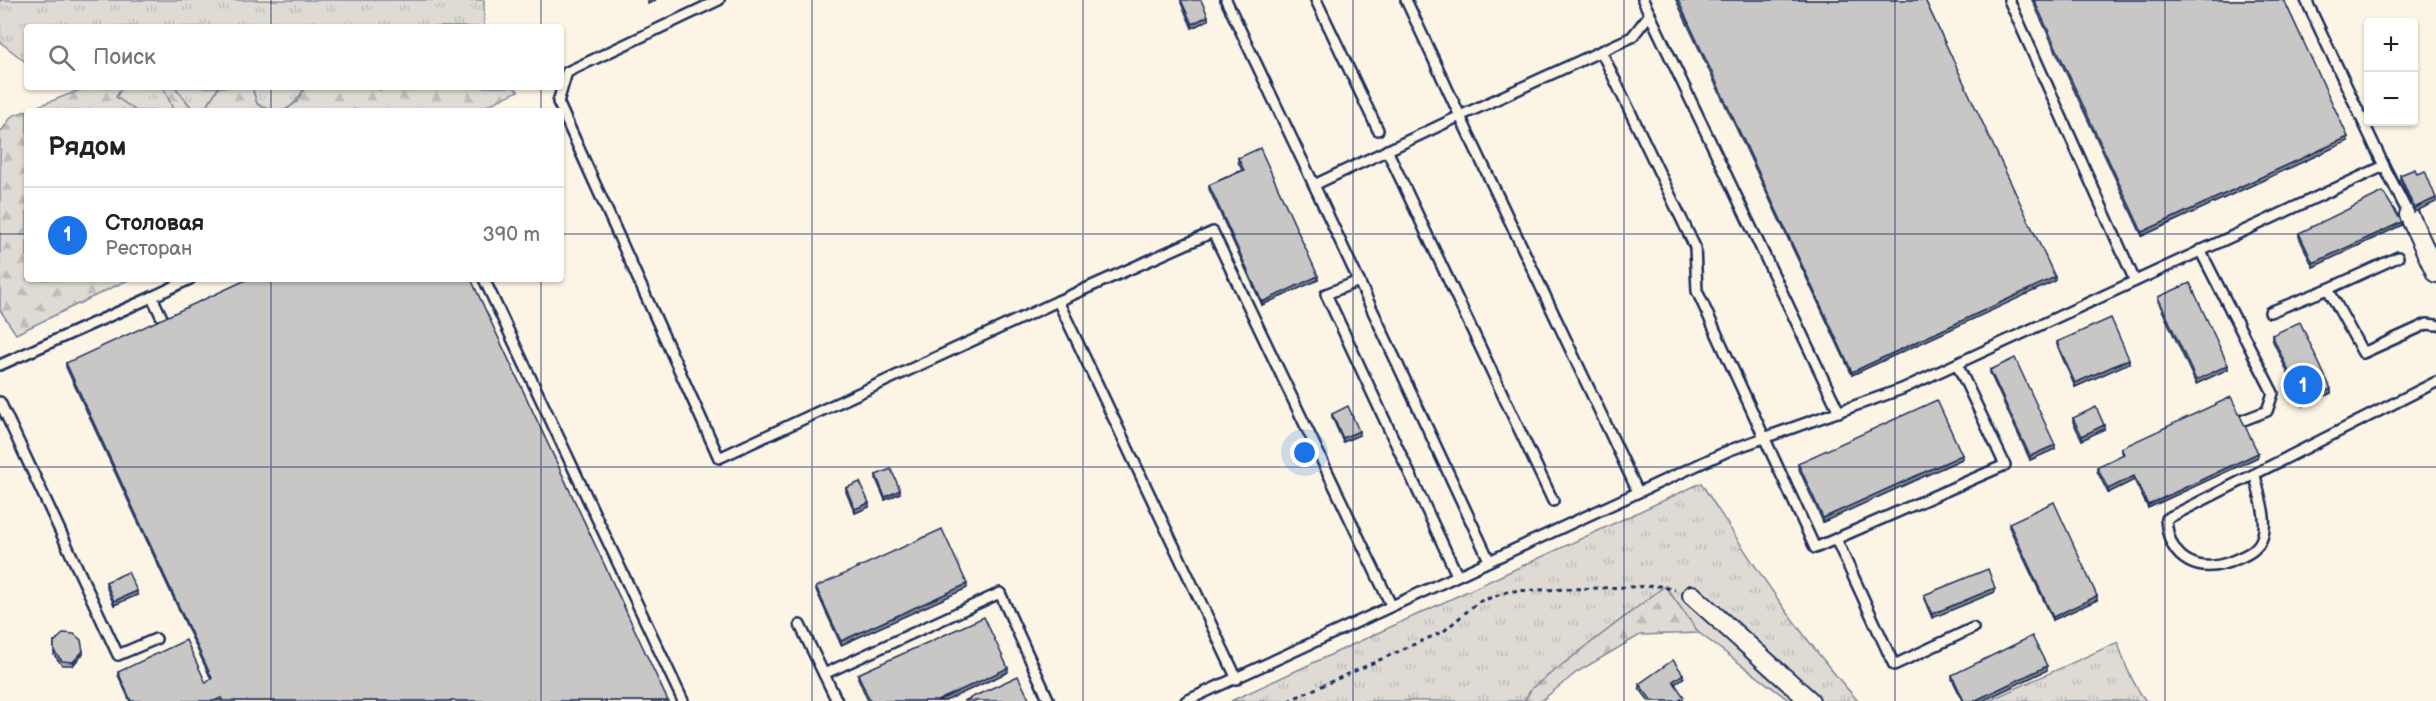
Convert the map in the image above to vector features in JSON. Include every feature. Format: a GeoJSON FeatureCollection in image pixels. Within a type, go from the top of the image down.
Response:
{"type":"FeatureCollection","features":[{"type":"Feature","properties":{"kind":"street"},"geometry":{"type":"LineString","coordinates":[[2409,215],[2436,273]]}},
{"type":"Feature","properties":{"kind":"street"},"geometry":{"type":"LineString","coordinates":[[1692,594],[1810,701]]}},
{"type":"Feature","properties":{"kind":"lane"},"geometry":{"type":"LineString","coordinates":[[564,82],[567,72],[719,0]]}},
{"type":"Feature","properties":{"kind":"lane"},"geometry":{"type":"LineString","coordinates":[[1226,0],[1489,560]]}},
{"type":"Feature","properties":{"kind":"lane"},"geometry":{"type":"LineString","coordinates":[[1317,0],[1378,130]]}},
{"type":"Feature","properties":{"kind":"lane"},"geometry":{"type":"LineString","coordinates":[[1406,0],[1638,492]]}},
{"type":"Feature","properties":{"kind":"lane"},"geometry":{"type":"LineString","coordinates":[[1643,0],[1839,412]]}},
{"type":"Feature","properties":{"kind":"lane"},"geometry":{"type":"LineString","coordinates":[[2009,0],[2135,281]]}},
{"type":"Feature","properties":{"kind":"lane"},"geometry":{"type":"LineString","coordinates":[[2306,0],[2409,215]]}},
{"type":"Feature","properties":{"kind":"lane"},"geometry":{"type":"LineString","coordinates":[[1314,185],[1632,37],[1650,14]]}},
{"type":"Feature","properties":{"kind":"lane"},"geometry":{"type":"LineString","coordinates":[[1602,51],[1695,247],[1697,291],[1815,548],[2005,465],[1957,364]]}},
{"type":"Feature","properties":{"kind":"lane"},"geometry":{"type":"LineString","coordinates":[[561,108],[558,102],[562,90]]}},
{"type":"Feature","properties":{"kind":"lane"},"geometry":{"type":"LineString","coordinates":[[564,115],[719,458],[1213,232],[1391,605]]}},
{"type":"Feature","properties":{"kind":"lane"},"geometry":{"type":"LineString","coordinates":[[1387,150],[1553,501]]}},
{"type":"Feature","properties":{"kind":"lane"},"geometry":{"type":"LineString","coordinates":[[1186,701],[1730,450],[1902,389],[2385,166]]}},
{"type":"Feature","properties":{"kind":"lane"},"geometry":{"type":"LineString","coordinates":[[2200,250],[2273,393],[2267,411],[2241,421]]}},
{"type":"Feature","properties":{"kind":"lane"},"geometry":{"type":"LineString","coordinates":[[2270,312],[2398,257]]}},
{"type":"Feature","properties":{"kind":"lane"},"geometry":{"type":"LineString","coordinates":[[1359,281],[1326,294],[1457,575]]}},
{"type":"Feature","properties":{"kind":"lane"},"geometry":{"type":"LineString","coordinates":[[0,365],[184,282]]}},
{"type":"Feature","properties":{"kind":"lane"},"geometry":{"type":"LineString","coordinates":[[485,282],[683,701]]}},
{"type":"Feature","properties":{"kind":"lane"},"geometry":{"type":"LineString","coordinates":[[2328,289],[2362,354],[2427,324],[2436,325]]}},
{"type":"Feature","properties":{"kind":"lane"},"geometry":{"type":"LineString","coordinates":[[152,297],[164,322]]}},
{"type":"Feature","properties":{"kind":"lane"},"geometry":{"type":"LineString","coordinates":[[1058,301],[1237,679]]}},
{"type":"Feature","properties":{"kind":"lane"},"geometry":{"type":"LineString","coordinates":[[2254,475],[2262,510],[2264,534],[2254,552],[2219,568],[2198,567],[2180,555],[2167,536],[2166,519],[2436,382]]}},
{"type":"Feature","properties":{"kind":"lane"},"geometry":{"type":"LineString","coordinates":[[0,402],[118,655],[156,639]]}},
{"type":"Feature","properties":{"kind":"lane"},"geometry":{"type":"LineString","coordinates":[[1836,539],[1894,665],[1973,628]]}},
{"type":"Feature","properties":{"kind":"lane"},"geometry":{"type":"LineString","coordinates":[[824,674],[1000,593],[1049,701]]}},
{"type":"Feature","properties":{"kind":"lane"},"geometry":{"type":"LineString","coordinates":[[800,625],[837,701]]}},
{"type":"Feature","properties":{"kind":"path"},"geometry":{"type":"LineString","coordinates":[[1288,701],[1444,631],[1478,602],[1510,591],[1659,586],[1692,594]]}},
{"type":"Feature","properties":{"kind":"green space"},"geometry":{"type":"Polygon","coordinates":[[[0,0],[484,0],[484,24],[24,24],[24,61],[0,42],[0,0]]]}},
{"type":"Feature","properties":{"kind":"green space"},"geometry":{"type":"Polygon","coordinates":[[[80,90],[120,90],[116,97],[132,108],[33,108],[80,90]]]}},
{"type":"Feature","properties":{"kind":"green space"},"geometry":{"type":"Polygon","coordinates":[[[120,90],[165,90],[173,108],[132,108],[116,97],[120,90]]]}},
{"type":"Feature","properties":{"kind":"green space"},"geometry":{"type":"Polygon","coordinates":[[[164,90],[177,90],[192,108],[173,108],[164,90]]]}},
{"type":"Feature","properties":{"kind":"green space"},"geometry":{"type":"Polygon","coordinates":[[[177,90],[217,90],[205,108],[192,108],[177,90]]]}},
{"type":"Feature","properties":{"kind":"green space"},"geometry":{"type":"Polygon","coordinates":[[[217,90],[253,90],[257,104],[264,108],[205,108],[217,90]]]}},
{"type":"Feature","properties":{"kind":"green space"},"geometry":{"type":"Polygon","coordinates":[[[253,90],[303,90],[296,102],[288,108],[266,108],[257,104],[253,90]]]}},
{"type":"Feature","properties":{"kind":"green space"},"geometry":{"type":"Polygon","coordinates":[[[303,90],[518,91],[482,108],[288,108],[297,102],[303,90]]]}},
{"type":"Feature","properties":{"kind":"green space"},"geometry":{"type":"Polygon","coordinates":[[[24,111],[24,282],[124,282],[16,334],[0,310],[0,133],[12,116],[24,111]]]}},
{"type":"Feature","properties":{"kind":"green space"},"geometry":{"type":"Polygon","coordinates":[[[1701,483],[1795,622],[1858,701],[1790,701],[1699,633],[1665,586],[1532,688],[1524,701],[1231,701],[1701,483]]]}},
{"type":"Feature","properties":{"kind":"green space"},"geometry":{"type":"Polygon","coordinates":[[[1665,586],[1699,633],[1640,635],[1577,672],[1541,701],[1524,701],[1532,688],[1665,586]]]}},
{"type":"Feature","properties":{"kind":"green space"},"geometry":{"type":"Polygon","coordinates":[[[2118,642],[2129,673],[2146,701],[1988,701],[2118,642]]]}},
{"type":"Feature","properties":{"kind":"building"},"geometry":{"type":"Polygon","coordinates":[[[1181,0],[1201,0],[1208,16],[1192,24],[1181,0]]]}},
{"type":"Feature","properties":{"kind":"building"},"geometry":{"type":"Polygon","coordinates":[[[1678,0],[1925,0],[2055,277],[1852,372],[1678,0]]]}},
{"type":"Feature","properties":{"kind":"building"},"geometry":{"type":"Polygon","coordinates":[[[2034,0],[2284,0],[2348,137],[2142,232],[2034,0]]]}},
{"type":"Feature","properties":{"kind":"building"},"geometry":{"type":"Polygon","coordinates":[[[1260,148],[1318,276],[1262,302],[1209,185],[1244,170],[1238,158],[1260,148]]]}},
{"type":"Feature","properties":{"kind":"building"},"geometry":{"type":"Polygon","coordinates":[[[2415,169],[2417,174],[2425,171],[2436,198],[2414,208],[2400,175],[2415,169]]]}},
{"type":"Feature","properties":{"kind":"building"},"geometry":{"type":"Polygon","coordinates":[[[2383,192],[2402,222],[2313,263],[2299,233],[2383,192]]]}},
{"type":"Feature","properties":{"kind":"building"},"geometry":{"type":"Polygon","coordinates":[[[242,282],[472,282],[668,701],[223,701],[221,698],[214,701],[131,701],[118,672],[186,640],[206,683],[212,678],[66,363],[242,282]]]}},
{"type":"Feature","properties":{"kind":"building"},"geometry":{"type":"Polygon","coordinates":[[[2190,283],[2228,365],[2196,380],[2158,297],[2190,283]]]}},
{"type":"Feature","properties":{"kind":"building"},"geometry":{"type":"Polygon","coordinates":[[[2111,318],[2129,359],[2075,383],[2057,342],[2111,318]]]}},
{"type":"Feature","properties":{"kind":"building"},"geometry":{"type":"Polygon","coordinates":[[[2300,322],[2331,389],[2303,402],[2272,335],[2300,322]]]}},
{"type":"Feature","properties":{"kind":"building"},"geometry":{"type":"Polygon","coordinates":[[[2015,358],[2055,445],[2030,456],[1990,370],[2015,358]]]}},
{"type":"Feature","properties":{"kind":"building"},"geometry":{"type":"Polygon","coordinates":[[[2231,397],[2258,453],[2148,505],[2134,476],[2108,489],[2097,467],[2124,454],[2121,448],[2231,397]]]}},
{"type":"Feature","properties":{"kind":"building"},"geometry":{"type":"Polygon","coordinates":[[[1937,400],[1962,455],[1823,518],[1798,463],[1937,400]]]}},
{"type":"Feature","properties":{"kind":"building"},"geometry":{"type":"Polygon","coordinates":[[[1348,406],[1359,431],[1343,438],[1332,414],[1348,406]]]}},
{"type":"Feature","properties":{"kind":"building"},"geometry":{"type":"Polygon","coordinates":[[[2096,407],[2104,425],[2082,436],[2073,418],[2096,407]]]}},
{"type":"Feature","properties":{"kind":"building"},"geometry":{"type":"Polygon","coordinates":[[[891,469],[900,490],[885,497],[876,475],[891,469]]]}},
{"type":"Feature","properties":{"kind":"building"},"geometry":{"type":"Polygon","coordinates":[[[860,482],[869,503],[855,509],[846,488],[860,482]]]}},
{"type":"Feature","properties":{"kind":"building"},"geometry":{"type":"Polygon","coordinates":[[[2054,502],[2097,596],[2053,617],[2009,523],[2054,502]]]}},
{"type":"Feature","properties":{"kind":"building"},"geometry":{"type":"Polygon","coordinates":[[[942,529],[967,584],[841,641],[816,587],[942,529]]]}},
{"type":"Feature","properties":{"kind":"building"},"geometry":{"type":"Polygon","coordinates":[[[1988,569],[1995,588],[1932,614],[1924,595],[1988,569]]]}},
{"type":"Feature","properties":{"kind":"building"},"geometry":{"type":"Polygon","coordinates":[[[128,572],[137,591],[114,601],[106,582],[128,572]]]}},
{"type":"Feature","properties":{"kind":"building"},"geometry":{"type":"Polygon","coordinates":[[[984,617],[1008,668],[937,701],[870,701],[858,674],[984,617]]]}},
{"type":"Feature","properties":{"kind":"building"},"geometry":{"type":"Polygon","coordinates":[[[64,633],[74,634],[81,640],[83,651],[73,662],[62,661],[54,651],[54,642],[64,633]]]}},
{"type":"Feature","properties":{"kind":"building"},"geometry":{"type":"Polygon","coordinates":[[[2032,636],[2047,666],[1974,701],[1964,701],[1952,675],[2032,636]]]}},
{"type":"Feature","properties":{"kind":"building"},"geometry":{"type":"Polygon","coordinates":[[[1673,660],[1683,674],[1673,681],[1684,697],[1678,701],[1652,701],[1639,684],[1673,660]]]}},
{"type":"Feature","properties":{"kind":"building"},"geometry":{"type":"Polygon","coordinates":[[[1018,676],[1030,701],[964,701],[1018,676]]]}},
{"type":"Feature","properties":{"kind":"place","name":"Столовая"},"geometry":{"type":"Point","coordinates":[2303,385]}}]}
